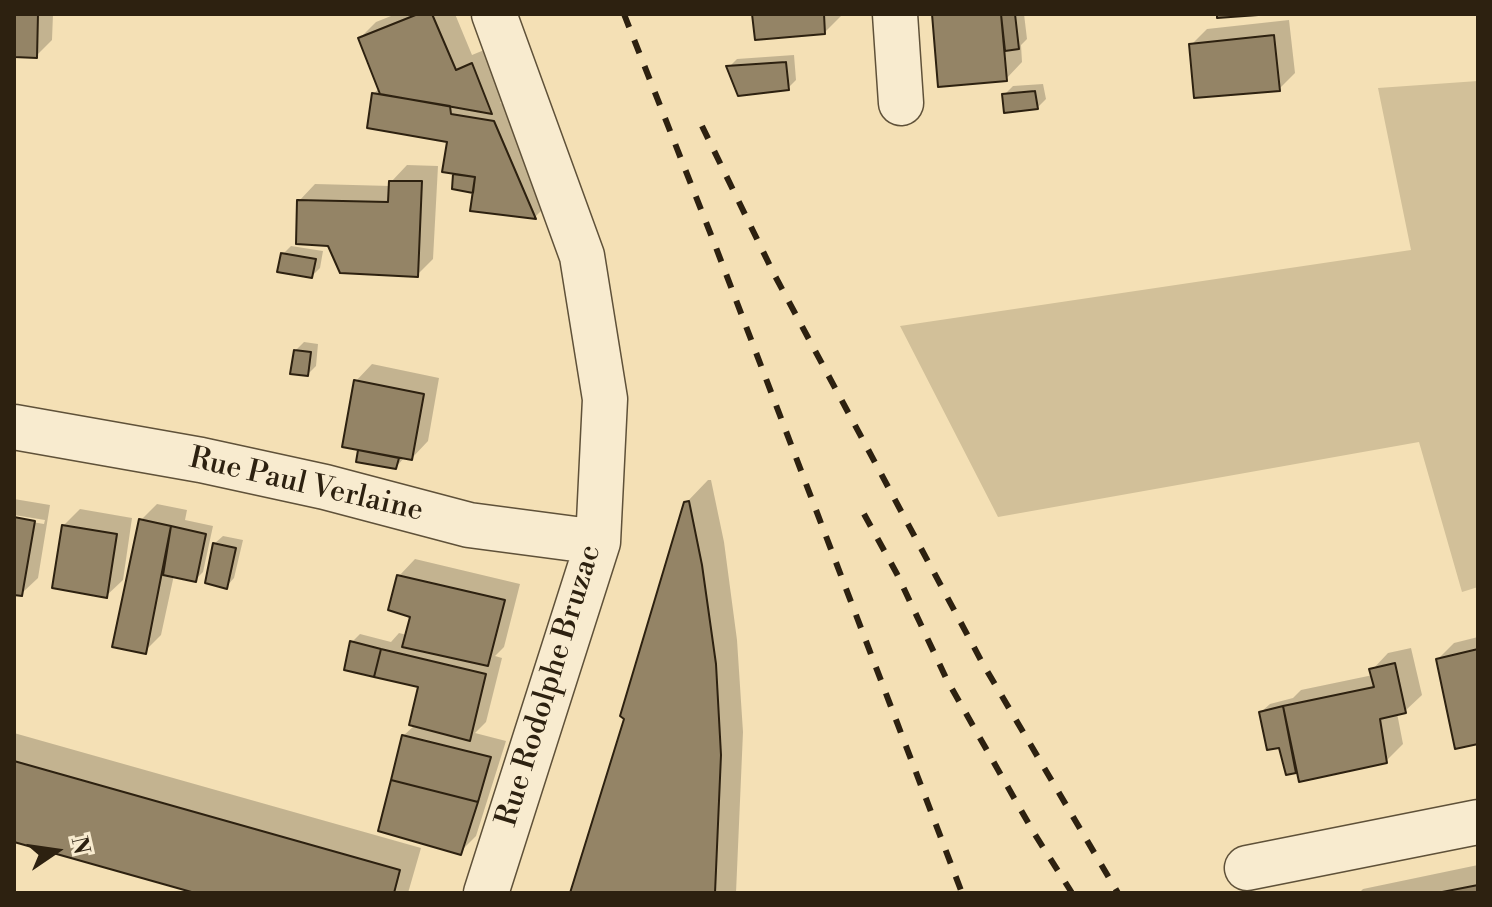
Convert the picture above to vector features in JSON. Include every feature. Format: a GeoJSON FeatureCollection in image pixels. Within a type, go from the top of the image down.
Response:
{"type":"FeatureCollection","features":[{"type":"Feature","properties":{"kind":"street","name":"Rue Rodolphe Bruzac"},"geometry":{"type":"LineString","coordinates":[[486,893],[598,542],[605,399],[582,256],[494,14]]}},
{"type":"Feature","properties":{"kind":"street"},"geometry":{"type":"LineString","coordinates":[[895,14],[901,103]]}},
{"type":"Feature","properties":{"kind":"street","name":"Rue Paul Verlaine"},"geometry":{"type":"LineString","coordinates":[[14,427],[310,483],[469,525],[598,542]]}},
{"type":"Feature","properties":{"kind":"street"},"geometry":{"type":"LineString","coordinates":[[1247,868],[1478,822]]}},
{"type":"Feature","properties":{"kind":"shaded area"},"geometry":{"type":"Polygon","coordinates":[[[1478,81],[1478,587],[1462,592],[1419,442],[998,517],[900,326],[1411,250],[1378,88],[1478,81]]]}},
{"type":"Feature","properties":{"kind":"building"},"geometry":{"type":"Polygon","coordinates":[[[14,14],[38,14],[37,58],[14,57],[14,14]]]}},
{"type":"Feature","properties":{"kind":"building"},"geometry":{"type":"Polygon","coordinates":[[[418,14],[432,14],[456,70],[472,63],[492,114],[380,94],[358,38],[418,14]]]}},
{"type":"Feature","properties":{"kind":"building"},"geometry":{"type":"Polygon","coordinates":[[[752,14],[824,14],[825,34],[755,40],[752,14]]]}},
{"type":"Feature","properties":{"kind":"building"},"geometry":{"type":"Polygon","coordinates":[[[932,14],[1001,14],[1007,81],[938,87],[932,14]]]}},
{"type":"Feature","properties":{"kind":"building"},"geometry":{"type":"Polygon","coordinates":[[[1001,14],[1015,14],[1019,49],[1005,51],[1001,14]]]}},
{"type":"Feature","properties":{"kind":"building"},"geometry":{"type":"Polygon","coordinates":[[[1217,14],[1272,14],[1217,18],[1217,14]]]}},
{"type":"Feature","properties":{"kind":"building"},"geometry":{"type":"Polygon","coordinates":[[[1274,35],[1280,91],[1194,98],[1189,44],[1274,35]]]}},
{"type":"Feature","properties":{"kind":"building"},"geometry":{"type":"Polygon","coordinates":[[[786,62],[789,90],[738,96],[726,66],[786,62]]]}},
{"type":"Feature","properties":{"kind":"building"},"geometry":{"type":"Polygon","coordinates":[[[1035,91],[1038,109],[1004,113],[1002,94],[1035,91]]]}},
{"type":"Feature","properties":{"kind":"building"},"geometry":{"type":"Polygon","coordinates":[[[372,93],[450,106],[451,114],[494,121],[536,219],[470,211],[475,177],[442,172],[447,142],[367,128],[372,93]]]}},
{"type":"Feature","properties":{"kind":"building"},"geometry":{"type":"Polygon","coordinates":[[[453,174],[475,177],[473,193],[452,189],[453,174]]]}},
{"type":"Feature","properties":{"kind":"building"},"geometry":{"type":"Polygon","coordinates":[[[389,181],[422,181],[418,277],[340,273],[328,246],[296,244],[297,200],[388,202],[389,181]]]}},
{"type":"Feature","properties":{"kind":"building"},"geometry":{"type":"Polygon","coordinates":[[[281,253],[316,259],[312,278],[277,272],[281,253]]]}},
{"type":"Feature","properties":{"kind":"building"},"geometry":{"type":"Polygon","coordinates":[[[294,350],[311,352],[308,376],[290,374],[294,350]]]}},
{"type":"Feature","properties":{"kind":"building"},"geometry":{"type":"Polygon","coordinates":[[[354,380],[424,394],[412,460],[342,447],[354,380]]]}},
{"type":"Feature","properties":{"kind":"building"},"geometry":{"type":"Polygon","coordinates":[[[358,450],[399,458],[396,469],[356,462],[358,450]]]}},
{"type":"Feature","properties":{"kind":"building"},"geometry":{"type":"Polygon","coordinates":[[[689,501],[716,664],[721,755],[715,893],[570,893],[624,719],[620,716],[684,502],[689,501]]]}},
{"type":"Feature","properties":{"kind":"building"},"geometry":{"type":"Polygon","coordinates":[[[14,517],[35,521],[22,596],[14,595],[14,517]]]}},
{"type":"Feature","properties":{"kind":"building"},"geometry":{"type":"Polygon","coordinates":[[[139,519],[171,526],[146,654],[112,647],[139,519]]]}},
{"type":"Feature","properties":{"kind":"building"},"geometry":{"type":"Polygon","coordinates":[[[62,525],[117,534],[107,598],[52,588],[62,525]]]}},
{"type":"Feature","properties":{"kind":"building"},"geometry":{"type":"Polygon","coordinates":[[[171,526],[206,534],[196,582],[163,575],[171,526]]]}},
{"type":"Feature","properties":{"kind":"building"},"geometry":{"type":"Polygon","coordinates":[[[213,543],[236,548],[227,589],[205,583],[213,543]]]}},
{"type":"Feature","properties":{"kind":"building"},"geometry":{"type":"Polygon","coordinates":[[[397,575],[505,600],[488,666],[402,647],[410,617],[388,610],[397,575]]]}},
{"type":"Feature","properties":{"kind":"building"},"geometry":{"type":"Polygon","coordinates":[[[350,641],[381,649],[374,677],[344,670],[350,641]]]}},
{"type":"Feature","properties":{"kind":"building"},"geometry":{"type":"Polygon","coordinates":[[[381,649],[486,674],[470,741],[409,725],[418,687],[374,677],[381,649]]]}},
{"type":"Feature","properties":{"kind":"building"},"geometry":{"type":"Polygon","coordinates":[[[1478,649],[1478,744],[1455,749],[1436,659],[1478,649]]]}},
{"type":"Feature","properties":{"kind":"building"},"geometry":{"type":"Polygon","coordinates":[[[1395,663],[1406,713],[1380,719],[1387,763],[1299,782],[1283,706],[1374,687],[1369,669],[1395,663]]]}},
{"type":"Feature","properties":{"kind":"building"},"geometry":{"type":"Polygon","coordinates":[[[1283,706],[1296,773],[1286,775],[1279,748],[1267,750],[1259,712],[1283,706]]]}},
{"type":"Feature","properties":{"kind":"building"},"geometry":{"type":"Polygon","coordinates":[[[402,735],[491,757],[478,802],[391,780],[402,735]]]}},
{"type":"Feature","properties":{"kind":"building"},"geometry":{"type":"Polygon","coordinates":[[[14,761],[400,870],[394,893],[195,893],[14,842],[14,761]]]}},
{"type":"Feature","properties":{"kind":"building"},"geometry":{"type":"Polygon","coordinates":[[[391,780],[478,802],[461,855],[378,831],[391,780]]]}},
{"type":"Feature","properties":{"kind":"building"},"geometry":{"type":"Polygon","coordinates":[[[1478,885],[1478,893],[1437,893],[1478,885]]]}},
{"type":"Feature","properties":{"kind":"railway"},"geometry":{"type":"LineString","coordinates":[[624,14],[962,893]]}},
{"type":"Feature","properties":{"kind":"railway"},"geometry":{"type":"LineString","coordinates":[[702,126],[774,274],[983,664],[1118,893]]}},
{"type":"Feature","properties":{"kind":"railway"},"geometry":{"type":"LineString","coordinates":[[864,514],[897,574],[947,680],[1034,833],[1072,893]]}}]}
